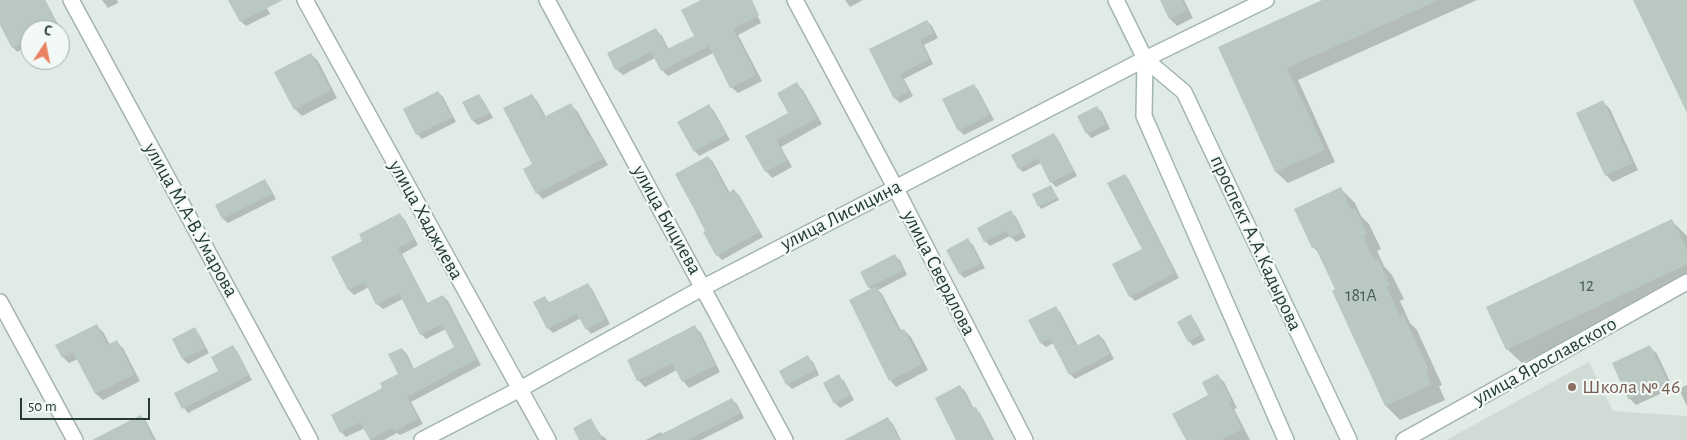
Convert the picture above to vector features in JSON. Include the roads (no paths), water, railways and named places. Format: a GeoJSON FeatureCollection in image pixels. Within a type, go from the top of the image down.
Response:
{"type":"FeatureCollection","features":[{"type":"Feature","properties":{"kind":"street","name":"улица М.А-В.Умарова"},"geometry":{"type":"LineString","coordinates":[[71,0],[310,440]]}},
{"type":"Feature","properties":{"kind":"street","name":"улица Хаджиева"},"geometry":{"type":"LineString","coordinates":[[305,0],[548,440]]}},
{"type":"Feature","properties":{"kind":"street","name":"улица Бициева"},"geometry":{"type":"LineString","coordinates":[[547,0],[786,440]]}},
{"type":"Feature","properties":{"kind":"street","name":"улица Свердлова"},"geometry":{"type":"LineString","coordinates":[[796,0],[1026,440]]}},
{"type":"Feature","properties":{"kind":"street","name":"проспект А.А.Кадырова"},"geometry":{"type":"LineString","coordinates":[[1116,0],[1145,59],[1184,92],[1349,440]]}},
{"type":"Feature","properties":{"kind":"street","name":"улица Лисицина"},"geometry":{"type":"LineString","coordinates":[[422,440],[520,389],[704,286],[1145,59],[1266,0]]}},
{"type":"Feature","properties":{"kind":"street","name":"проспект А.А.Кадырова"},"geometry":{"type":"LineString","coordinates":[[1145,59],[1144,116],[1286,440]]}},
{"type":"Feature","properties":{"kind":"street","name":"улица Ярославского"},"geometry":{"type":"LineString","coordinates":[[1404,440],[1687,282]]}},
{"type":"Feature","properties":{"kind":"street"},"geometry":{"type":"LineString","coordinates":[[0,302],[75,440]]}},
{"type":"Feature","properties":{"kind":"place","name":"Школа № 46"},"geometry":{"type":"Point","coordinates":[1572,387]}}]}
